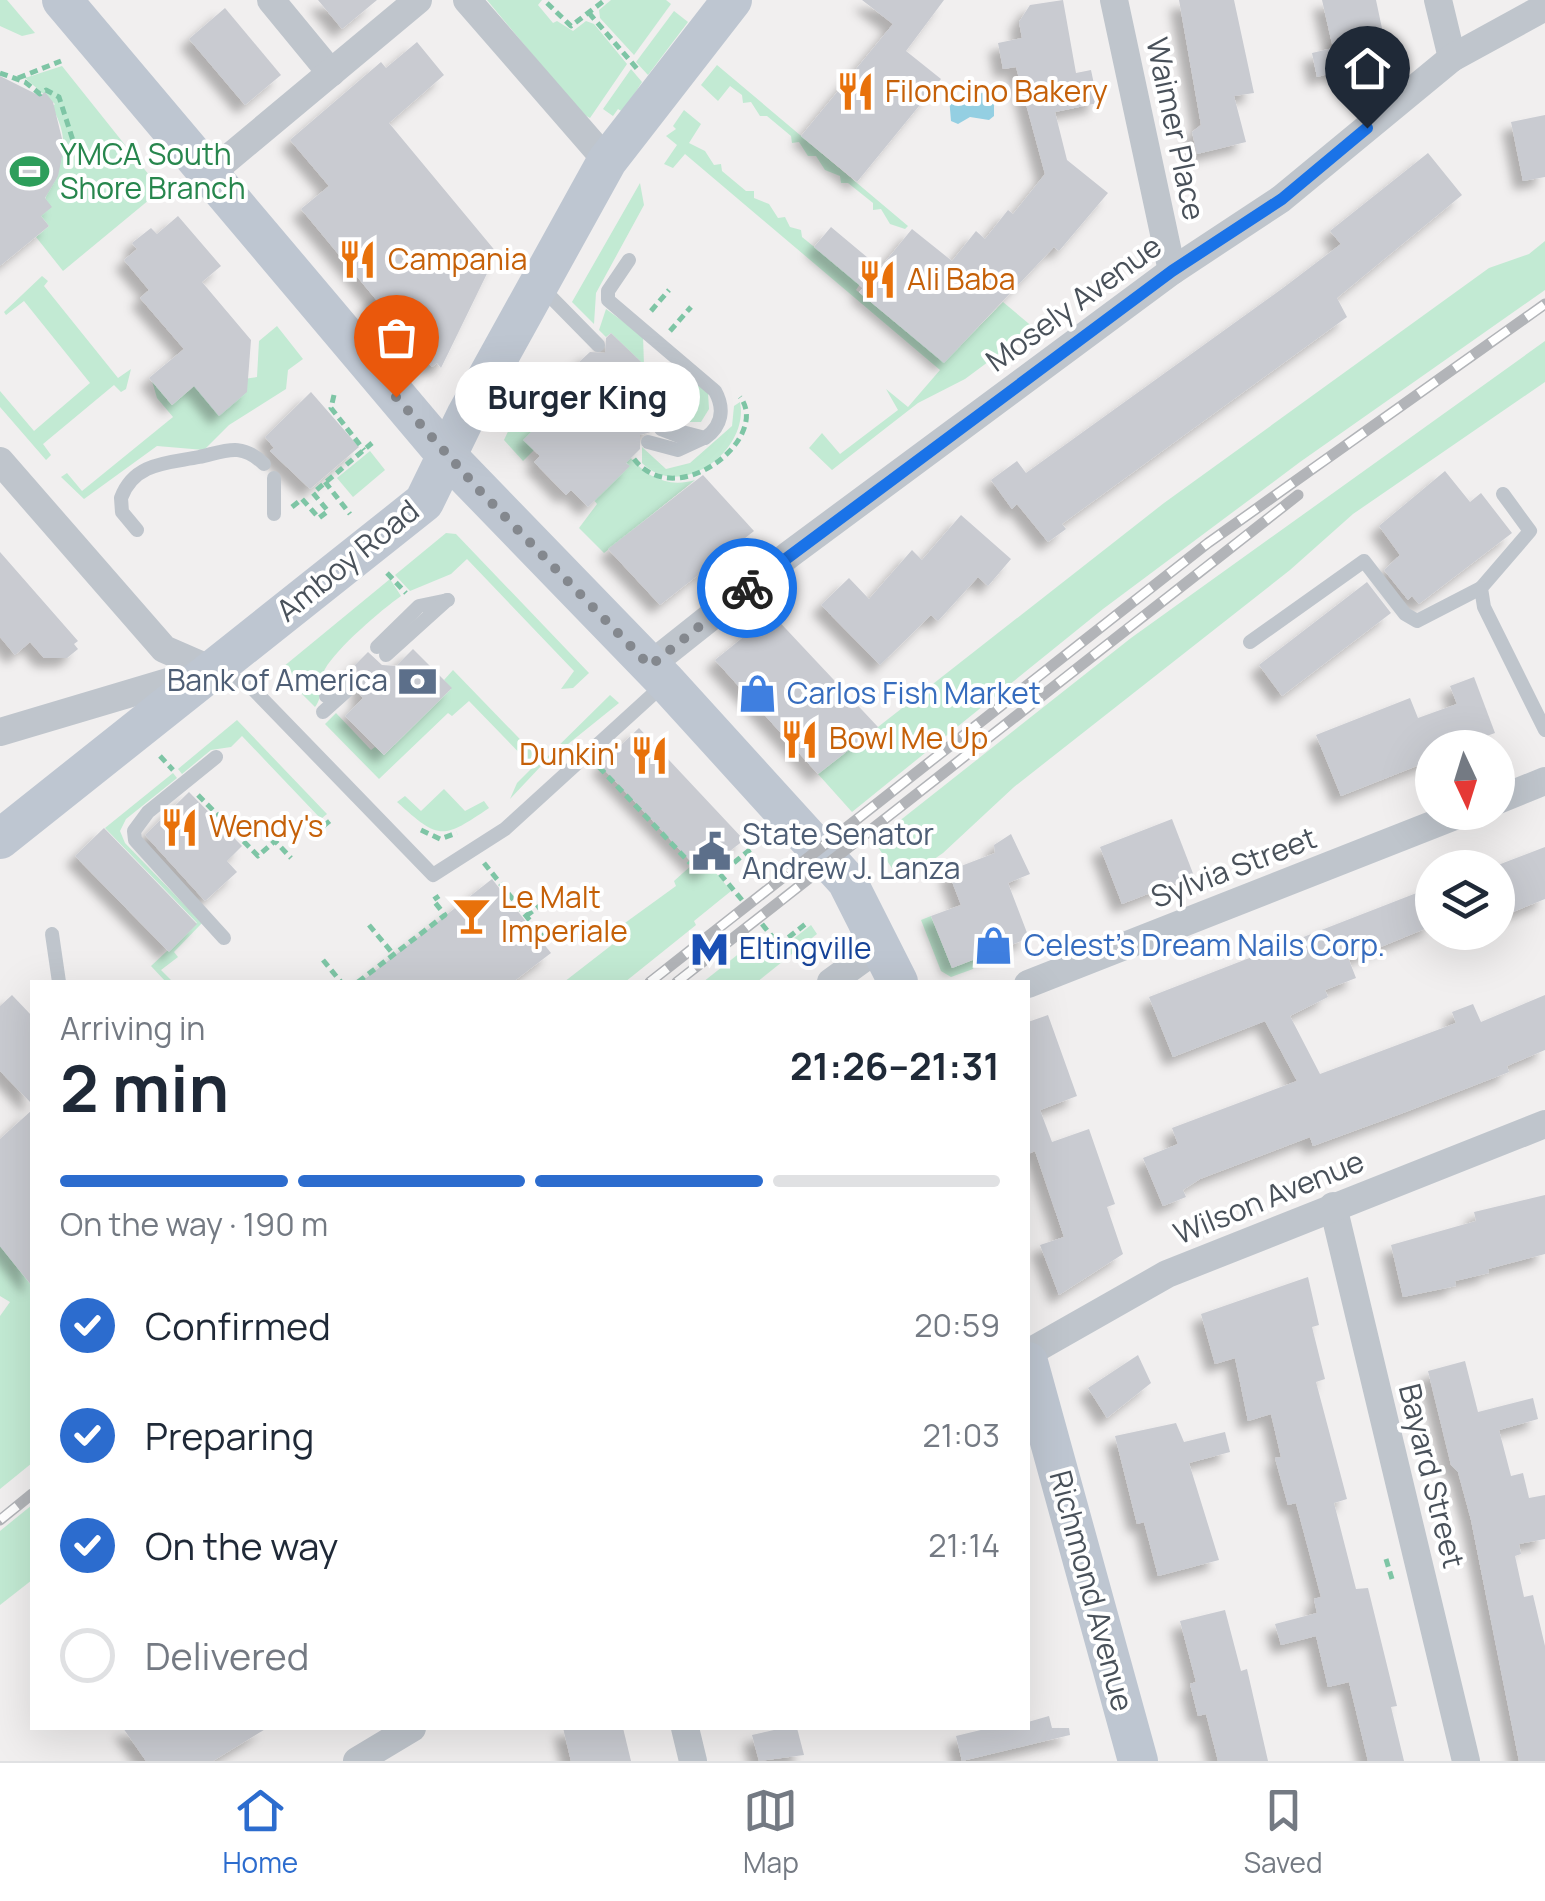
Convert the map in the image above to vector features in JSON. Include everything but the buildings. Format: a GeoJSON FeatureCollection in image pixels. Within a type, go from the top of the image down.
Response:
{"type":"FeatureCollection","features":[{"type":"Feature","properties":{"kind":"main road"},"geometry":{"type":"LineString","coordinates":[[62,0],[447,456],[658,674],[848,882],[897,980]]}},
{"type":"Feature","properties":{"kind":"main road","name":"Amboy Road"},"geometry":{"type":"LineString","coordinates":[[6,829],[424,502],[607,161],[732,0]]}},
{"type":"Feature","properties":{"kind":"main road","name":"Richmond Avenue"},"geometry":{"type":"LineString","coordinates":[[1030,1369],[1138,1761]]}},
{"type":"Feature","properties":{"kind":"street"},"geometry":{"type":"LineString","coordinates":[[270,0],[331,73]]}},
{"type":"Feature","properties":{"kind":"street"},"geometry":{"type":"LineString","coordinates":[[207,176],[418,0]]}},
{"type":"Feature","properties":{"kind":"street"},"geometry":{"type":"LineString","coordinates":[[466,0],[607,161]]}},
{"type":"Feature","properties":{"kind":"street","name":"Waimer Place"},"geometry":{"type":"LineString","coordinates":[[1114,0],[1172,271]]}},
{"type":"Feature","properties":{"kind":"street"},"geometry":{"type":"LineString","coordinates":[[1438,0],[1452,58]]}},
{"type":"Feature","properties":{"kind":"street","name":"Mosely Avenue"},"geometry":{"type":"LineString","coordinates":[[658,674],[790,554],[1172,271],[1282,199],[1452,58],[1545,7]]}},
{"type":"Feature","properties":{"kind":"street"},"geometry":{"type":"LineString","coordinates":[[0,461],[164,649],[210,669]]}},
{"type":"Feature","properties":{"kind":"street"},"geometry":{"type":"LineString","coordinates":[[0,732],[210,669]]}},
{"type":"Feature","properties":{"kind":"street"},"geometry":{"type":"LineString","coordinates":[[1515,793],[1545,781]]}},
{"type":"Feature","properties":{"kind":"street","name":"Sylvia Street"},"geometry":{"type":"LineString","coordinates":[[1030,983],[1419,830]]}},
{"type":"Feature","properties":{"kind":"street"},"geometry":{"type":"LineString","coordinates":[[834,980],[882,946]]}},
{"type":"Feature","properties":{"kind":"street","name":"Wilson Avenue"},"geometry":{"type":"LineString","coordinates":[[1030,1352],[1167,1274],[1545,1124]]}},
{"type":"Feature","properties":{"kind":"street","name":"Bayard Street"},"geometry":{"type":"LineString","coordinates":[[1333,1206],[1466,1761]]}},
{"type":"Feature","properties":{"kind":"street"},"geometry":{"type":"LineString","coordinates":[[357,1761],[409,1730]]}},
{"type":"Feature","properties":{"kind":"street"},"geometry":{"type":"LineString","coordinates":[[685,1730],[693,1761]]}},
{"type":"Feature","properties":{"kind":"lane"},"geometry":{"type":"LineString","coordinates":[[629,260],[608,290],[608,300],[715,391],[721,406],[720,420],[705,438],[678,450],[658,432],[682,432],[705,438]]}},
{"type":"Feature","properties":{"kind":"lane"},"geometry":{"type":"LineString","coordinates":[[539,285],[598,345]]}},
{"type":"Feature","properties":{"kind":"lane"},"geometry":{"type":"LineString","coordinates":[[137,530],[122,512],[121,498],[153,464],[228,448],[249,452],[264,464]]}},
{"type":"Feature","properties":{"kind":"lane"},"geometry":{"type":"LineString","coordinates":[[274,478],[274,514]]}},
{"type":"Feature","properties":{"kind":"lane"},"geometry":{"type":"LineString","coordinates":[[1250,642],[1364,562],[1405,614],[1417,621],[1481,588],[1530,530],[1503,494]]}},
{"type":"Feature","properties":{"kind":"lane"},"geometry":{"type":"LineString","coordinates":[[1481,588],[1484,607],[1545,730]]}},
{"type":"Feature","properties":{"kind":"lane"},"geometry":{"type":"LineString","coordinates":[[382,651],[419,606],[448,600]]}},
{"type":"Feature","properties":{"kind":"lane"},"geometry":{"type":"LineString","coordinates":[[210,669],[249,685],[434,875],[505,829],[658,674]]}},
{"type":"Feature","properties":{"kind":"lane"},"geometry":{"type":"LineString","coordinates":[[323,712],[348,682],[326,696]]}},
{"type":"Feature","properties":{"kind":"lane"},"geometry":{"type":"LineString","coordinates":[[216,758],[148,812],[134,831],[135,840],[224,938]]}},
{"type":"Feature","properties":{"kind":"lane"},"geometry":{"type":"LineString","coordinates":[[52,934],[59,980]]}},
{"type":"Feature","properties":{"kind":"path"},"geometry":{"type":"LineString","coordinates":[[546,3],[566,26],[605,0]]}},
{"type":"Feature","properties":{"kind":"path"},"geometry":{"type":"LineString","coordinates":[[589,12],[645,78]]}},
{"type":"Feature","properties":{"kind":"path"},"geometry":{"type":"LineString","coordinates":[[18,78],[22,72],[61,61]]}},
{"type":"Feature","properties":{"kind":"path"},"geometry":{"type":"LineString","coordinates":[[1,75],[18,78],[40,94],[50,91],[59,97],[78,153]]}},
{"type":"Feature","properties":{"kind":"path"},"geometry":{"type":"LineString","coordinates":[[648,315],[669,290]]}},
{"type":"Feature","properties":{"kind":"path"},"geometry":{"type":"LineString","coordinates":[[668,334],[691,307]]}},
{"type":"Feature","properties":{"kind":"path"},"geometry":{"type":"LineString","coordinates":[[334,396],[331,408],[364,450]]}},
{"type":"Feature","properties":{"kind":"path"},"geometry":{"type":"LineString","coordinates":[[289,509],[302,499],[319,518],[328,510],[313,493],[372,443]]}},
{"type":"Feature","properties":{"kind":"path"},"geometry":{"type":"LineString","coordinates":[[325,482],[350,514]]}},
{"type":"Feature","properties":{"kind":"path"},"geometry":{"type":"LineString","coordinates":[[384,570],[406,592]]}},
{"type":"Feature","properties":{"kind":"path"},"geometry":{"type":"LineString","coordinates":[[597,764],[690,863]]}},
{"type":"Feature","properties":{"kind":"path"},"geometry":{"type":"LineString","coordinates":[[191,788],[258,856],[275,841],[291,858]]}},
{"type":"Feature","properties":{"kind":"path"},"geometry":{"type":"LineString","coordinates":[[313,834],[331,820]]}},
{"type":"Feature","properties":{"kind":"path"},"geometry":{"type":"LineString","coordinates":[[411,820],[427,836],[440,839],[472,823]]}},
{"type":"Feature","properties":{"kind":"path"},"geometry":{"type":"LineString","coordinates":[[742,900],[720,874],[752,848]]}},
{"type":"Feature","properties":{"kind":"path"},"geometry":{"type":"LineString","coordinates":[[475,870],[493,857]]}},
{"type":"Feature","properties":{"kind":"path"},"geometry":{"type":"LineString","coordinates":[[484,864],[547,942]]}},
{"type":"Feature","properties":{"kind":"path"},"geometry":{"type":"LineString","coordinates":[[526,916],[560,891]]}},
{"type":"Feature","properties":{"kind":"path"},"geometry":{"type":"LineString","coordinates":[[361,980],[445,915],[433,900],[444,892]]}},
{"type":"Feature","properties":{"kind":"path"},"geometry":{"type":"LineString","coordinates":[[762,924],[780,946],[808,922]]}},
{"type":"Feature","properties":{"kind":"path"},"geometry":{"type":"LineString","coordinates":[[369,925],[394,955]]}},
{"type":"Feature","properties":{"kind":"path"},"geometry":{"type":"LineString","coordinates":[[323,960],[339,980]]}},
{"type":"Feature","properties":{"kind":"green space"},"geometry":{"type":"Polygon","coordinates":[[[0,0],[7,0],[35,33],[22,36],[0,26],[0,0]]]}},
{"type":"Feature","properties":{"kind":"green space"},"geometry":{"type":"Polygon","coordinates":[[[487,0],[542,0],[538,5],[553,23],[557,21],[573,31],[586,21],[594,24],[627,64],[590,118],[581,113],[487,0]]]}},
{"type":"Feature","properties":{"kind":"green space"},"geometry":{"type":"Polygon","coordinates":[[[611,0],[666,0],[671,4],[634,55],[600,18],[599,10],[611,0]]]}},
{"type":"Feature","properties":{"kind":"green space"},"geometry":{"type":"Polygon","coordinates":[[[674,11],[688,22],[648,75],[636,62],[674,11]]]}},
{"type":"Feature","properties":{"kind":"green space"},"geometry":{"type":"Polygon","coordinates":[[[717,65],[908,226],[905,229],[890,224],[881,209],[873,210],[873,203],[848,183],[841,183],[840,176],[825,170],[816,156],[808,156],[799,142],[792,143],[791,136],[767,116],[760,116],[751,102],[743,103],[742,95],[730,86],[718,101],[701,85],[717,65]]]}},
{"type":"Feature","properties":{"kind":"green space"},"geometry":{"type":"Polygon","coordinates":[[[62,66],[161,190],[63,271],[36,237],[49,226],[41,216],[60,164],[63,139],[52,107],[55,104],[25,78],[62,66]]]}},
{"type":"Feature","properties":{"kind":"green space"},"geometry":{"type":"Polygon","coordinates":[[[631,69],[642,82],[623,112],[618,109],[613,116],[603,109],[631,69]]]}},
{"type":"Feature","properties":{"kind":"green space"},"geometry":{"type":"Polygon","coordinates":[[[684,110],[701,124],[689,143],[705,151],[714,165],[721,164],[722,171],[746,191],[754,191],[754,198],[769,204],[778,218],[785,217],[790,227],[801,230],[802,237],[860,284],[856,290],[944,362],[1003,302],[1034,328],[965,379],[918,403],[832,470],[809,448],[822,433],[840,454],[898,410],[886,389],[908,407],[940,370],[685,154],[673,168],[664,164],[677,145],[666,136],[676,129],[673,126],[684,110]]]}},
{"type":"Feature","properties":{"kind":"green space"},"geometry":{"type":"Polygon","coordinates":[[[640,183],[644,205],[596,293],[594,324],[572,302],[640,183]]]}},
{"type":"Feature","properties":{"kind":"green space"},"geometry":{"type":"Polygon","coordinates":[[[1545,241],[1545,290],[1300,462],[1103,609],[852,812],[818,774],[1164,503],[1489,268],[1529,254],[1545,241]]]}},
{"type":"Feature","properties":{"kind":"green space"},"geometry":{"type":"Polygon","coordinates":[[[42,276],[48,281],[44,286],[118,378],[131,369],[126,389],[121,392],[114,385],[43,444],[51,455],[46,460],[0,407],[0,391],[34,431],[90,383],[24,301],[6,315],[4,312],[42,276]]]}},
{"type":"Feature","properties":{"kind":"green space"},"geometry":{"type":"Polygon","coordinates":[[[606,309],[643,336],[644,365],[611,333],[606,337],[599,330],[606,309]]]}},
{"type":"Feature","properties":{"kind":"green space"},"geometry":{"type":"Polygon","coordinates":[[[277,326],[303,359],[288,370],[286,389],[229,425],[204,450],[157,446],[84,499],[61,477],[67,473],[82,491],[173,417],[157,398],[152,381],[172,405],[194,386],[257,377],[259,341],[277,326]]]}},
{"type":"Feature","properties":{"kind":"green space"},"geometry":{"type":"Polygon","coordinates":[[[1545,341],[1545,382],[1353,514],[1290,570],[1014,787],[943,853],[901,882],[874,841],[1131,638],[1545,341]]]}},
{"type":"Feature","properties":{"kind":"green space"},"geometry":{"type":"Polygon","coordinates":[[[675,363],[708,393],[709,409],[701,422],[689,422],[678,413],[685,404],[648,369],[675,363]]]}},
{"type":"Feature","properties":{"kind":"green space"},"geometry":{"type":"Polygon","coordinates":[[[539,365],[569,396],[524,440],[534,450],[523,461],[504,440],[539,365]]]}},
{"type":"Feature","properties":{"kind":"green space"},"geometry":{"type":"Polygon","coordinates":[[[740,402],[740,420],[734,437],[724,453],[709,465],[675,477],[658,474],[642,463],[642,447],[666,469],[690,463],[732,426],[734,406],[740,402]]]}},
{"type":"Feature","properties":{"kind":"green space"},"geometry":{"type":"Polygon","coordinates":[[[370,451],[385,470],[353,497],[337,478],[370,451]]]}},
{"type":"Feature","properties":{"kind":"green space"},"geometry":{"type":"Polygon","coordinates":[[[630,457],[667,482],[695,480],[604,553],[579,528],[597,504],[594,500],[629,466],[625,461],[630,457]]]}},
{"type":"Feature","properties":{"kind":"green space"},"geometry":{"type":"Polygon","coordinates":[[[446,533],[456,534],[589,673],[573,688],[561,689],[574,671],[467,559],[451,574],[410,591],[395,575],[446,533]]]}},
{"type":"Feature","properties":{"kind":"green space"},"geometry":{"type":"Polygon","coordinates":[[[390,579],[401,596],[331,660],[323,674],[315,707],[284,676],[283,667],[390,579]]]}},
{"type":"Feature","properties":{"kind":"green space"},"geometry":{"type":"Polygon","coordinates":[[[453,670],[542,762],[610,695],[619,703],[542,765],[510,799],[517,783],[533,767],[469,701],[452,716],[448,713],[379,779],[325,724],[336,713],[371,750],[375,747],[384,755],[451,689],[444,680],[453,670]]]}},
{"type":"Feature","properties":{"kind":"green space"},"geometry":{"type":"Polygon","coordinates":[[[237,720],[327,814],[321,819],[242,736],[231,747],[211,750],[182,774],[178,769],[237,720]]]}},
{"type":"Feature","properties":{"kind":"green space"},"geometry":{"type":"Polygon","coordinates":[[[173,773],[177,778],[126,819],[120,831],[125,843],[202,923],[174,952],[178,957],[161,970],[171,980],[164,980],[151,966],[197,923],[105,828],[173,773]]]}},
{"type":"Feature","properties":{"kind":"green space"},"geometry":{"type":"Polygon","coordinates":[[[444,789],[465,811],[484,801],[489,808],[461,826],[441,831],[422,823],[397,802],[405,796],[421,811],[444,789]]]}},
{"type":"Feature","properties":{"kind":"green space"},"geometry":{"type":"Polygon","coordinates":[[[693,864],[702,873],[710,866],[731,891],[627,980],[567,980],[622,937],[618,928],[676,886],[674,881],[693,864]]]}},
{"type":"Feature","properties":{"kind":"green space"},"geometry":{"type":"Polygon","coordinates":[[[931,916],[952,968],[978,958],[973,969],[951,977],[941,971],[921,920],[931,916]]]}},
{"type":"Feature","properties":{"kind":"green space"},"geometry":{"type":"Polygon","coordinates":[[[811,925],[817,934],[760,980],[706,980],[760,937],[767,936],[779,950],[811,925]]]}},
{"type":"Feature","properties":{"kind":"green space"},"geometry":{"type":"Polygon","coordinates":[[[0,1246],[30,1284],[30,1465],[0,1489],[0,1316],[10,1302],[0,1296],[0,1246]]]}},
{"type":"Feature","properties":{"kind":"green space"},"geometry":{"type":"Polygon","coordinates":[[[30,1507],[30,1582],[0,1605],[0,1531],[30,1507]]]}},
{"type":"Feature","properties":{"kind":"water"},"geometry":{"type":"Polygon","coordinates":[[[983,93],[994,99],[994,116],[989,120],[970,117],[958,124],[951,121],[949,97],[983,93]]]}},
{"type":"Feature","properties":{"kind":"railway"},"geometry":{"type":"LineString","coordinates":[[653,980],[1208,543],[1545,304]]}},
{"type":"Feature","properties":{"kind":"railway"},"geometry":{"type":"LineString","coordinates":[[680,980],[1298,495]]}},
{"type":"Feature","properties":{"kind":"railway"},"geometry":{"type":"LineString","coordinates":[[0,1520],[30,1496]]}},
{"type":"Feature","properties":{"kind":"way so far"},"geometry":{"type":"LineString","coordinates":[[396,397],[480,491],[650,666],[747,588]]}},
{"type":"Feature","properties":{"kind":"place","name":"Filoncino Bakery"},"geometry":{"type":"Point","coordinates":[855,92]}},
{"type":"Feature","properties":{"kind":"place","name":"YMCA South Shore Branch"},"geometry":{"type":"Point","coordinates":[30,172]}},
{"type":"Feature","properties":{"kind":"place","name":"Campania"},"geometry":{"type":"Point","coordinates":[358,260]}},
{"type":"Feature","properties":{"kind":"place","name":"Ali Baba"},"geometry":{"type":"Point","coordinates":[877,280]}},
{"type":"Feature","properties":{"kind":"place","name":"Burger King"},"geometry":{"type":"Point","coordinates":[396,397]}},
{"type":"Feature","properties":{"kind":"place","name":"Bank of America"},"geometry":{"type":"Point","coordinates":[418,681]}},
{"type":"Feature","properties":{"kind":"place","name":"Carlos Fish Market"},"geometry":{"type":"Point","coordinates":[757,694]}},
{"type":"Feature","properties":{"kind":"place","name":"Bowl Me Up"},"geometry":{"type":"Point","coordinates":[799,739]}},
{"type":"Feature","properties":{"kind":"place","name":"Dunkin'"},"geometry":{"type":"Point","coordinates":[650,755]}},
{"type":"Feature","properties":{"kind":"place","name":"Wendy's"},"geometry":{"type":"Point","coordinates":[179,827]}},
{"type":"Feature","properties":{"kind":"place","name":"State Senator Andrew J. Lanza"},"geometry":{"type":"Point","coordinates":[712,852]}},
{"type":"Feature","properties":{"kind":"place","name":"Le Malt Imperiale"},"geometry":{"type":"Point","coordinates":[471,915]}},
{"type":"Feature","properties":{"kind":"place","name":"Celest's Dream Nails Corp."},"geometry":{"type":"Point","coordinates":[994,946]}},
{"type":"Feature","properties":{"kind":"place","name":"Eltingville"},"geometry":{"type":"Point","coordinates":[709,949]}},
{"type":"Feature","properties":{"kind":"route"},"geometry":{"type":"LineString","coordinates":[[747,588],[1172,271],[1282,199],[1367,128]]}}]}
